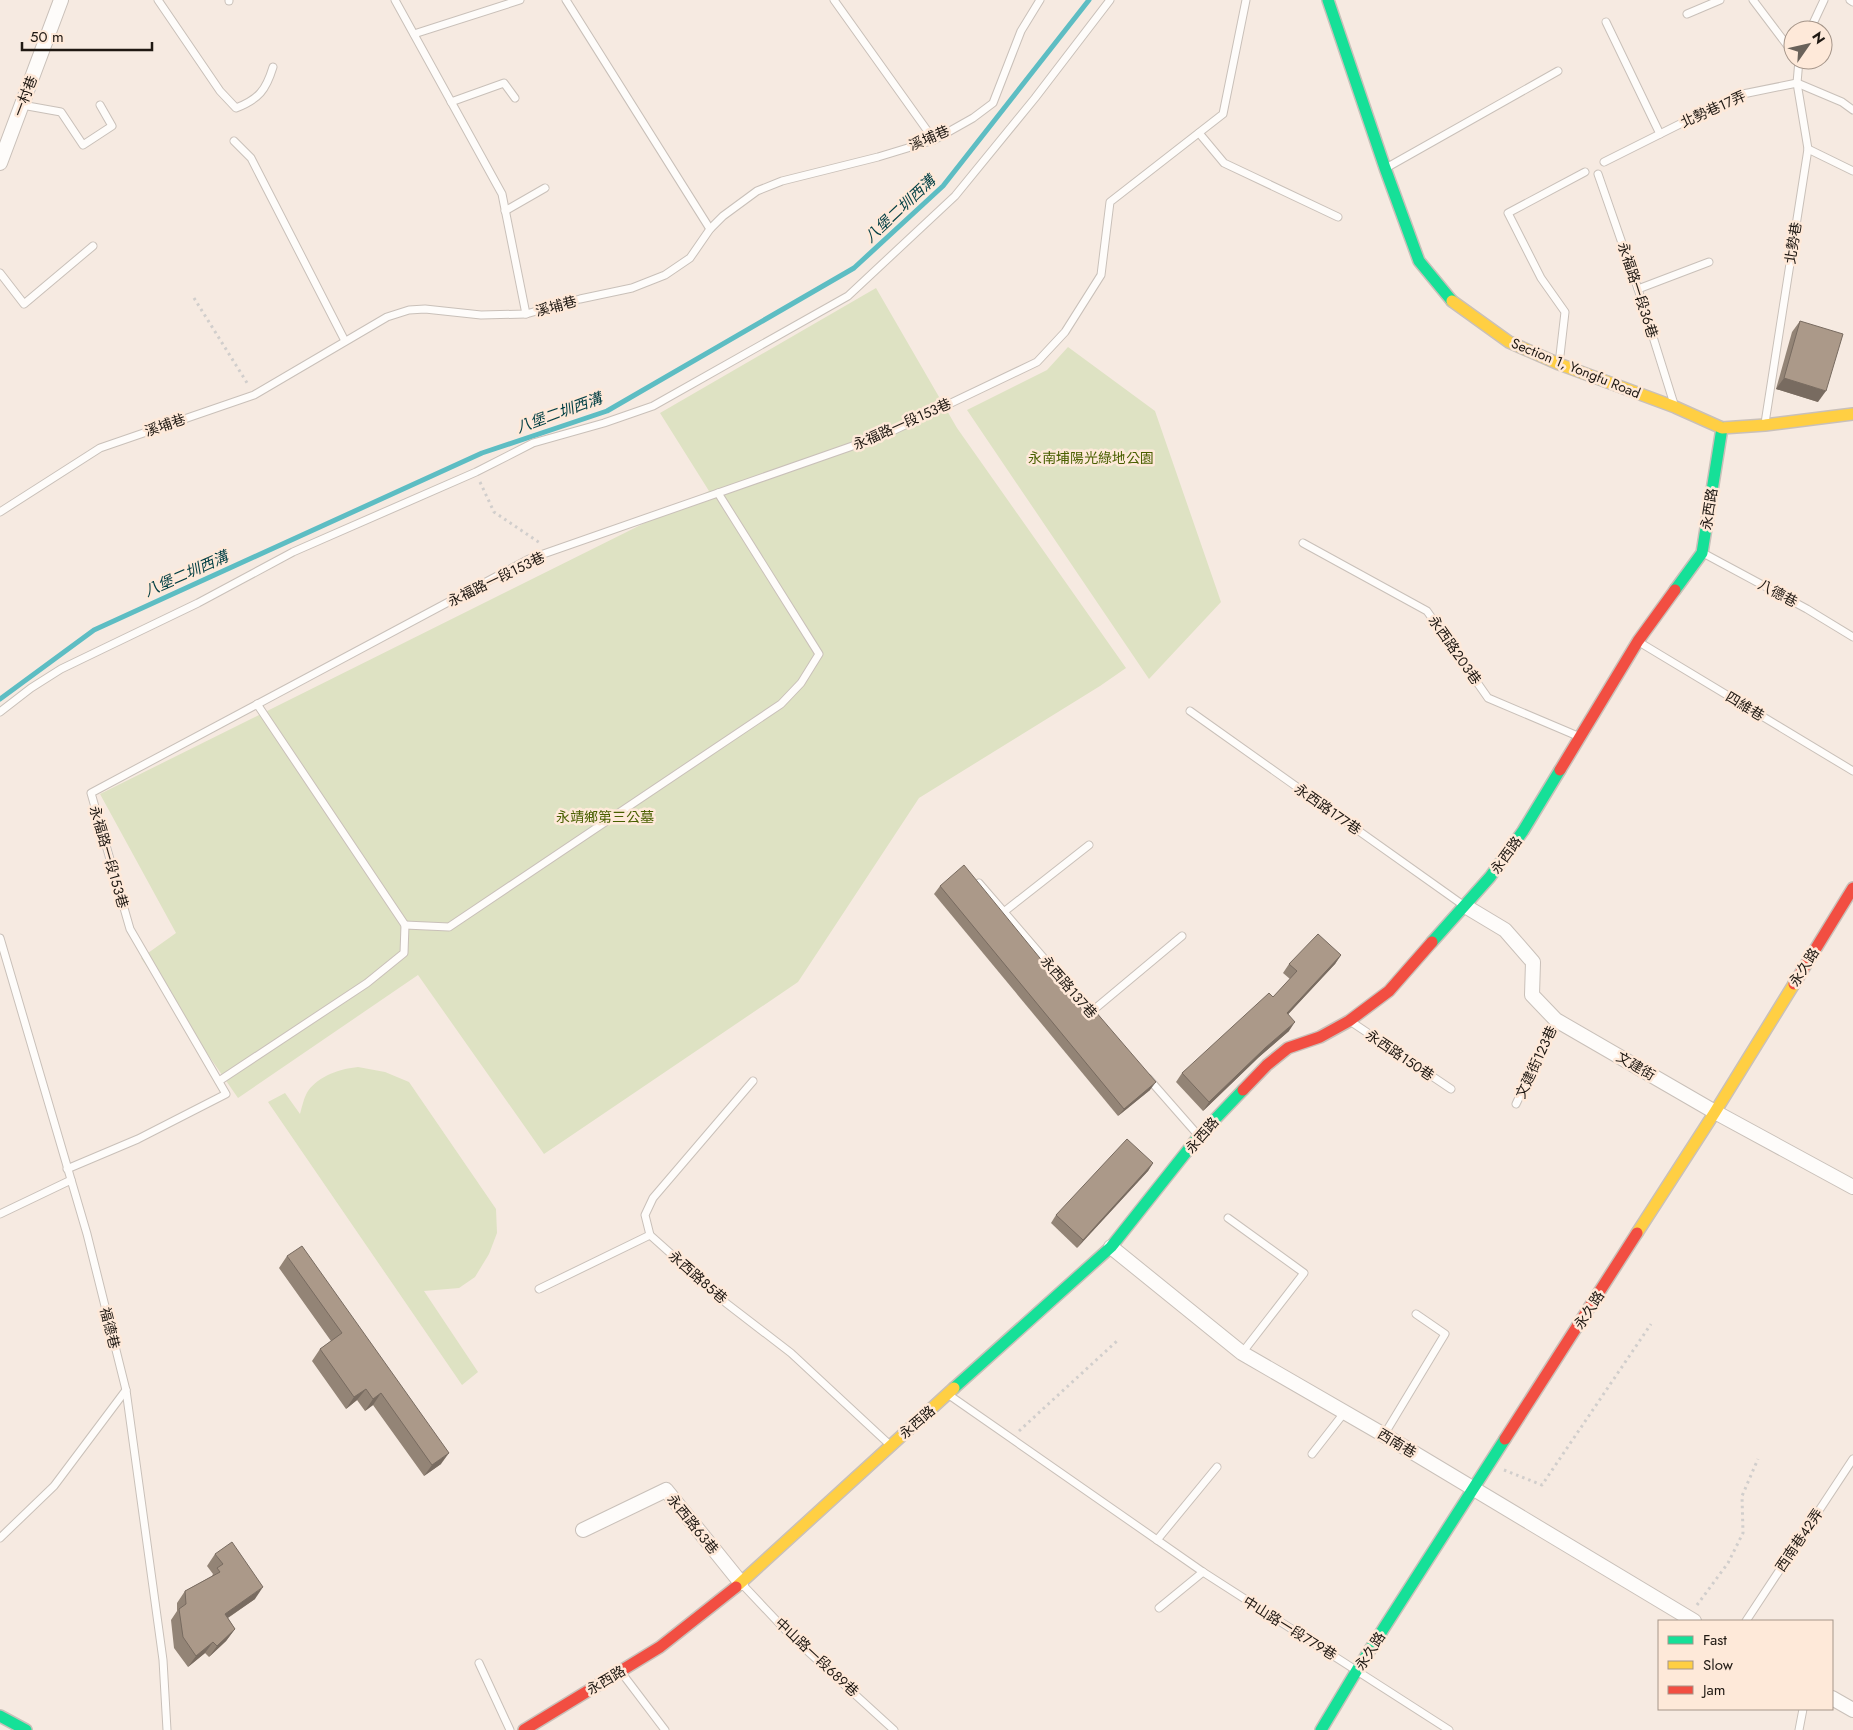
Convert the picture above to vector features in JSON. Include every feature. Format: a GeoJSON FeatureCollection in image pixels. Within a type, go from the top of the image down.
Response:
{"type":"FeatureCollection","features":[{"type":"Feature","properties":{"kind":"street","name":"一村巷"},"geometry":{"type":"LineString","coordinates":[[0,163],[61,0]]}},
{"type":"Feature","properties":{"kind":"street","name":"Section 1, Yongfu Road"},"geometry":{"type":"LineString","coordinates":[[1328,0],[1385,168],[1420,261],[1454,304],[1509,342],[1560,364],[1675,407],[1722,428],[1853,414]]}},
{"type":"Feature","properties":{"kind":"street","name":"永西路"},"geometry":{"type":"LineString","coordinates":[[524,1730],[660,1647],[741,1583],[890,1446],[1111,1248],[1199,1136],[1267,1065],[1288,1048],[1320,1037],[1349,1021],[1389,991],[1490,877],[1523,832],[1638,641],[1702,553],[1722,428]]}},
{"type":"Feature","properties":{"kind":"street","name":"永久路"},"geometry":{"type":"LineString","coordinates":[[1321,1730],[1357,1670],[1715,1112],[1853,888]]}},
{"type":"Feature","properties":{"kind":"street","name":"文建街"},"geometry":{"type":"LineString","coordinates":[[1465,906],[1505,930],[1533,962],[1532,995],[1556,1020],[1715,1112],[1853,1187]]}},
{"type":"Feature","properties":{"kind":"street","name":"西南巷"},"geometry":{"type":"LineString","coordinates":[[1111,1248],[1242,1353],[1384,1435],[1691,1619]]}},
{"type":"Feature","properties":{"kind":"street","name":"永西路63巷"},"geometry":{"type":"LineString","coordinates":[[583,1530],[666,1490],[741,1583]]}},
{"type":"Feature","properties":{"kind":"street"},"geometry":{"type":"LineString","coordinates":[[1833,1699],[1853,1710]]}},
{"type":"Feature","properties":{"kind":"street"},"geometry":{"type":"LineString","coordinates":[[0,1716],[26,1730]]}},
{"type":"Feature","properties":{"kind":"lane"},"geometry":{"type":"LineString","coordinates":[[158,0],[220,91],[236,108],[253,101],[268,82],[273,67]]}},
{"type":"Feature","properties":{"kind":"lane"},"geometry":{"type":"LineString","coordinates":[[395,0],[502,194],[526,314]]}},
{"type":"Feature","properties":{"kind":"lane"},"geometry":{"type":"LineString","coordinates":[[414,34],[520,0]]}},
{"type":"Feature","properties":{"kind":"lane"},"geometry":{"type":"LineString","coordinates":[[566,0],[710,229]]}},
{"type":"Feature","properties":{"kind":"lane"},"geometry":{"type":"LineString","coordinates":[[834,0],[934,140]]}},
{"type":"Feature","properties":{"kind":"lane","name":"溪埔巷"},"geometry":{"type":"LineString","coordinates":[[0,512],[100,448],[254,395],[386,317],[409,310],[425,309],[481,315],[526,314],[580,299],[632,288],[665,275],[690,258],[710,229],[723,216],[757,191],[773,184],[828,168],[878,157],[934,140],[973,118],[993,103],[1021,31],[1040,0]]}},
{"type":"Feature","properties":{"kind":"lane"},"geometry":{"type":"LineString","coordinates":[[0,712],[31,688],[61,669],[198,603],[292,552],[476,472],[533,443],[604,423],[654,406],[848,296],[955,196],[1035,98],[1110,0]]}},
{"type":"Feature","properties":{"kind":"lane","name":"永福路一段153巷"},"geometry":{"type":"LineString","coordinates":[[219,1081],[130,929],[91,793],[529,559],[884,435],[1037,362],[1065,332],[1101,274],[1110,202],[1223,114],[1246,0]]}},
{"type":"Feature","properties":{"kind":"lane"},"geometry":{"type":"LineString","coordinates":[[1687,14],[1720,0]]}},
{"type":"Feature","properties":{"kind":"lane"},"geometry":{"type":"LineString","coordinates":[[1753,0],[1783,39]]}},
{"type":"Feature","properties":{"kind":"lane"},"geometry":{"type":"LineString","coordinates":[[1815,20],[1824,0]]}},
{"type":"Feature","properties":{"kind":"lane"},"geometry":{"type":"LineString","coordinates":[[1606,22],[1660,134]]}},
{"type":"Feature","properties":{"kind":"lane","name":"北勢巷"},"geometry":{"type":"LineString","coordinates":[[1764,425],[1808,149],[1797,83],[1798,70]]}},
{"type":"Feature","properties":{"kind":"lane"},"geometry":{"type":"LineString","coordinates":[[1385,168],[1558,71]]}},
{"type":"Feature","properties":{"kind":"lane"},"geometry":{"type":"LineString","coordinates":[[451,102],[504,83],[515,98]]}},
{"type":"Feature","properties":{"kind":"lane"},"geometry":{"type":"LineString","coordinates":[[1797,83],[1842,102],[1853,110]]}},
{"type":"Feature","properties":{"kind":"lane","name":"北勢巷17弄"},"geometry":{"type":"LineString","coordinates":[[1604,162],[1738,95],[1797,83]]}},
{"type":"Feature","properties":{"kind":"lane"},"geometry":{"type":"LineString","coordinates":[[22,105],[61,112],[83,145],[112,126],[100,105]]}},
{"type":"Feature","properties":{"kind":"lane"},"geometry":{"type":"LineString","coordinates":[[1199,133],[1224,163],[1338,217]]}},
{"type":"Feature","properties":{"kind":"lane"},"geometry":{"type":"LineString","coordinates":[[234,141],[251,158],[345,341]]}},
{"type":"Feature","properties":{"kind":"lane"},"geometry":{"type":"LineString","coordinates":[[1808,149],[1853,171]]}},
{"type":"Feature","properties":{"kind":"lane"},"geometry":{"type":"LineString","coordinates":[[1560,364],[1564,312],[1541,278],[1508,213],[1585,172]]}},
{"type":"Feature","properties":{"kind":"lane","name":"永福路一段36巷"},"geometry":{"type":"LineString","coordinates":[[1598,174],[1638,289],[1675,407]]}},
{"type":"Feature","properties":{"kind":"lane"},"geometry":{"type":"LineString","coordinates":[[505,211],[545,188]]}},
{"type":"Feature","properties":{"kind":"lane"},"geometry":{"type":"LineString","coordinates":[[0,273],[24,304],[93,246]]}},
{"type":"Feature","properties":{"kind":"lane"},"geometry":{"type":"LineString","coordinates":[[1638,289],[1709,262]]}},
{"type":"Feature","properties":{"kind":"lane"},"geometry":{"type":"LineString","coordinates":[[405,925],[449,927],[781,704],[801,683],[819,654],[718,493]]}},
{"type":"Feature","properties":{"kind":"lane","name":"永西路203巷"},"geometry":{"type":"LineString","coordinates":[[1303,543],[1427,611],[1488,698],[1581,737]]}},
{"type":"Feature","properties":{"kind":"lane","name":"八德巷"},"geometry":{"type":"LineString","coordinates":[[1702,553],[1806,609],[1853,637]]}},
{"type":"Feature","properties":{"kind":"lane","name":"四維巷"},"geometry":{"type":"LineString","coordinates":[[1638,641],[1853,771]]}},
{"type":"Feature","properties":{"kind":"lane"},"geometry":{"type":"LineString","coordinates":[[68,1169],[138,1139],[226,1094],[219,1081],[366,983],[404,953],[405,925],[257,704]]}},
{"type":"Feature","properties":{"kind":"lane","name":"永西路177巷"},"geometry":{"type":"LineString","coordinates":[[1190,711],[1465,906]]}},
{"type":"Feature","properties":{"kind":"lane"},"geometry":{"type":"LineString","coordinates":[[1004,911],[1089,845]]}},
{"type":"Feature","properties":{"kind":"lane","name":"永西路137巷"},"geometry":{"type":"LineString","coordinates":[[979,883],[1104,1027]]}},
{"type":"Feature","properties":{"kind":"lane"},"geometry":{"type":"LineString","coordinates":[[1091,1012],[1182,936]]}},
{"type":"Feature","properties":{"kind":"lane","name":"福德巷"},"geometry":{"type":"LineString","coordinates":[[0,938],[87,1234],[126,1390],[163,1660],[167,1730]]}},
{"type":"Feature","properties":{"kind":"lane","name":"文建街123巷"},"geometry":{"type":"LineString","coordinates":[[1516,1104],[1556,1020]]}},
{"type":"Feature","properties":{"kind":"lane","name":"永西路150巷"},"geometry":{"type":"LineString","coordinates":[[1349,1021],[1451,1089]]}},
{"type":"Feature","properties":{"kind":"lane"},"geometry":{"type":"LineString","coordinates":[[1142,1071],[1199,1136]]}},
{"type":"Feature","properties":{"kind":"lane"},"geometry":{"type":"LineString","coordinates":[[539,1289],[650,1235],[645,1215],[653,1198],[753,1081]]}},
{"type":"Feature","properties":{"kind":"lane"},"geometry":{"type":"LineString","coordinates":[[0,1214],[71,1180]]}},
{"type":"Feature","properties":{"kind":"lane"},"geometry":{"type":"LineString","coordinates":[[1228,1218],[1304,1273],[1242,1353]]}},
{"type":"Feature","properties":{"kind":"lane","name":"永西路85巷"},"geometry":{"type":"LineString","coordinates":[[650,1235],[726,1302],[790,1353],[890,1446]]}},
{"type":"Feature","properties":{"kind":"lane"},"geometry":{"type":"LineString","coordinates":[[1384,1435],[1445,1334],[1416,1314]]}},
{"type":"Feature","properties":{"kind":"lane"},"geometry":{"type":"LineString","coordinates":[[0,1538],[54,1486],[126,1390]]}},
{"type":"Feature","properties":{"kind":"lane","name":"中山路一段779巷"},"geometry":{"type":"LineString","coordinates":[[948,1395],[1203,1572],[1449,1730]]}},
{"type":"Feature","properties":{"kind":"lane"},"geometry":{"type":"LineString","coordinates":[[1312,1454],[1344,1413]]}},
{"type":"Feature","properties":{"kind":"lane","name":"西南巷42弄"},"geometry":{"type":"LineString","coordinates":[[1747,1620],[1853,1459]]}},
{"type":"Feature","properties":{"kind":"lane"},"geometry":{"type":"LineString","coordinates":[[1157,1540],[1217,1467]]}},
{"type":"Feature","properties":{"kind":"lane"},"geometry":{"type":"LineString","coordinates":[[1159,1608],[1203,1572]]}},
{"type":"Feature","properties":{"kind":"lane","name":"中山路一段689巷"},"geometry":{"type":"LineString","coordinates":[[741,1583],[792,1637],[894,1730]]}},
{"type":"Feature","properties":{"kind":"lane"},"geometry":{"type":"LineString","coordinates":[[479,1663],[510,1730]]}},
{"type":"Feature","properties":{"kind":"lane"},"geometry":{"type":"LineString","coordinates":[[620,1671],[665,1730]]}},
{"type":"Feature","properties":{"kind":"lane"},"geometry":{"type":"LineString","coordinates":[[1799,1730],[1803,1710]]}},
{"type":"Feature","properties":{"kind":"path"},"geometry":{"type":"LineString","coordinates":[[194,298],[254,395]]}},
{"type":"Feature","properties":{"kind":"path"},"geometry":{"type":"LineString","coordinates":[[476,472],[494,512],[552,551]]}},
{"type":"Feature","properties":{"kind":"path"},"geometry":{"type":"LineString","coordinates":[[1490,1465],[1542,1485],[1651,1324]]}},
{"type":"Feature","properties":{"kind":"path"},"geometry":{"type":"LineString","coordinates":[[1011,1438],[1118,1340]]}},
{"type":"Feature","properties":{"kind":"path"},"geometry":{"type":"LineString","coordinates":[[1691,1619],[1728,1563],[1743,1533],[1742,1496],[1758,1459]]}},
{"type":"Feature","properties":{"kind":"green space","name":"永靖鄉第三公墓"},"geometry":{"type":"Polygon","coordinates":[[[876,288],[957,428],[1126,668],[919,798],[798,982],[544,1154],[418,975],[238,1098],[141,958],[176,933],[100,794],[709,491],[660,413],[876,288]]]}},
{"type":"Feature","properties":{"kind":"green space","name":"永南埔陽光綠地公園"},"geometry":{"type":"Polygon","coordinates":[[[1068,347],[1155,411],[1221,602],[1149,679],[967,410],[1047,370],[1068,347]]]}},
{"type":"Feature","properties":{"kind":"green space"},"geometry":{"type":"Polygon","coordinates":[[[358,1067],[385,1072],[409,1082],[496,1209],[497,1233],[489,1254],[475,1277],[459,1288],[424,1291],[478,1372],[462,1385],[268,1102],[285,1093],[300,1114],[307,1093],[313,1085],[337,1071],[358,1067]]]}},
{"type":"Feature","properties":{"kind":"building"},"geometry":{"type":"Polygon","coordinates":[[[1800,321],[1843,334],[1826,391],[1784,378],[1800,321]]]}},
{"type":"Feature","properties":{"kind":"building"},"geometry":{"type":"Polygon","coordinates":[[[964,865],[1088,1017],[1095,1011],[1156,1082],[1124,1109],[940,886],[964,865]]]}},
{"type":"Feature","properties":{"kind":"building"},"geometry":{"type":"Polygon","coordinates":[[[1318,934],[1341,955],[1287,1013],[1295,1022],[1209,1102],[1182,1073],[1269,993],[1273,997],[1297,971],[1289,964],[1318,934]]]}},
{"type":"Feature","properties":{"kind":"building"},"geometry":{"type":"Polygon","coordinates":[[[1127,1139],[1153,1163],[1083,1240],[1056,1215],[1127,1139]]]}},
{"type":"Feature","properties":{"kind":"building"},"geometry":{"type":"Polygon","coordinates":[[[302,1246],[449,1453],[432,1465],[381,1393],[373,1399],[366,1389],[354,1397],[320,1349],[342,1333],[287,1256],[302,1246]]]}},
{"type":"Feature","properties":{"kind":"building"},"geometry":{"type":"Polygon","coordinates":[[[232,1542],[263,1587],[225,1614],[235,1629],[217,1646],[213,1642],[196,1656],[183,1637],[179,1609],[186,1604],[185,1591],[220,1572],[217,1568],[223,1564],[215,1554],[232,1542]]]}},
{"type":"Feature","properties":{"kind":"waterway","name":"八堡二圳西溝"},"geometry":{"type":"LineString","coordinates":[[0,699],[94,630],[482,453],[607,411],[854,268],[943,186],[1089,0]]}},
{"type":"Feature","properties":{"kind":"traffic: fast"},"geometry":{"type":"LineString","coordinates":[[1328,0],[1419,261],[1452,301]]}},
{"type":"Feature","properties":{"kind":"traffic: fast"},"geometry":{"type":"LineString","coordinates":[[1675,590],[1702,553],[1722,428]]}},
{"type":"Feature","properties":{"kind":"traffic: fast"},"geometry":{"type":"LineString","coordinates":[[1432,942],[1490,877],[1523,831],[1560,770]]}},
{"type":"Feature","properties":{"kind":"traffic: fast"},"geometry":{"type":"LineString","coordinates":[[954,1388],[1111,1247],[1199,1136],[1243,1090]]}},
{"type":"Feature","properties":{"kind":"traffic: fast"},"geometry":{"type":"LineString","coordinates":[[1321,1730],[1357,1670],[1505,1439]]}},
{"type":"Feature","properties":{"kind":"traffic: fast"},"geometry":{"type":"LineString","coordinates":[[0,1716],[26,1730]]}},
{"type":"Feature","properties":{"kind":"traffic: slow"},"geometry":{"type":"LineString","coordinates":[[1452,301],[1509,342],[1559,364],[1675,407],[1722,428],[1765,425],[1853,414]]}},
{"type":"Feature","properties":{"kind":"traffic: slow"},"geometry":{"type":"LineString","coordinates":[[1637,1233],[1794,984]]}},
{"type":"Feature","properties":{"kind":"traffic: slow"},"geometry":{"type":"LineString","coordinates":[[736,1587],[954,1388]]}},
{"type":"Feature","properties":{"kind":"traffic: jam"},"geometry":{"type":"LineString","coordinates":[[1560,770],[1638,641],[1675,590]]}},
{"type":"Feature","properties":{"kind":"traffic: jam"},"geometry":{"type":"LineString","coordinates":[[1794,984],[1853,888]]}},
{"type":"Feature","properties":{"kind":"traffic: jam"},"geometry":{"type":"LineString","coordinates":[[1243,1090],[1267,1065],[1288,1048],[1320,1037],[1349,1021],[1389,991],[1432,942]]}},
{"type":"Feature","properties":{"kind":"traffic: jam"},"geometry":{"type":"LineString","coordinates":[[1505,1439],[1637,1233]]}},
{"type":"Feature","properties":{"kind":"traffic: jam"},"geometry":{"type":"LineString","coordinates":[[524,1730],[660,1647],[736,1587]]}}]}
